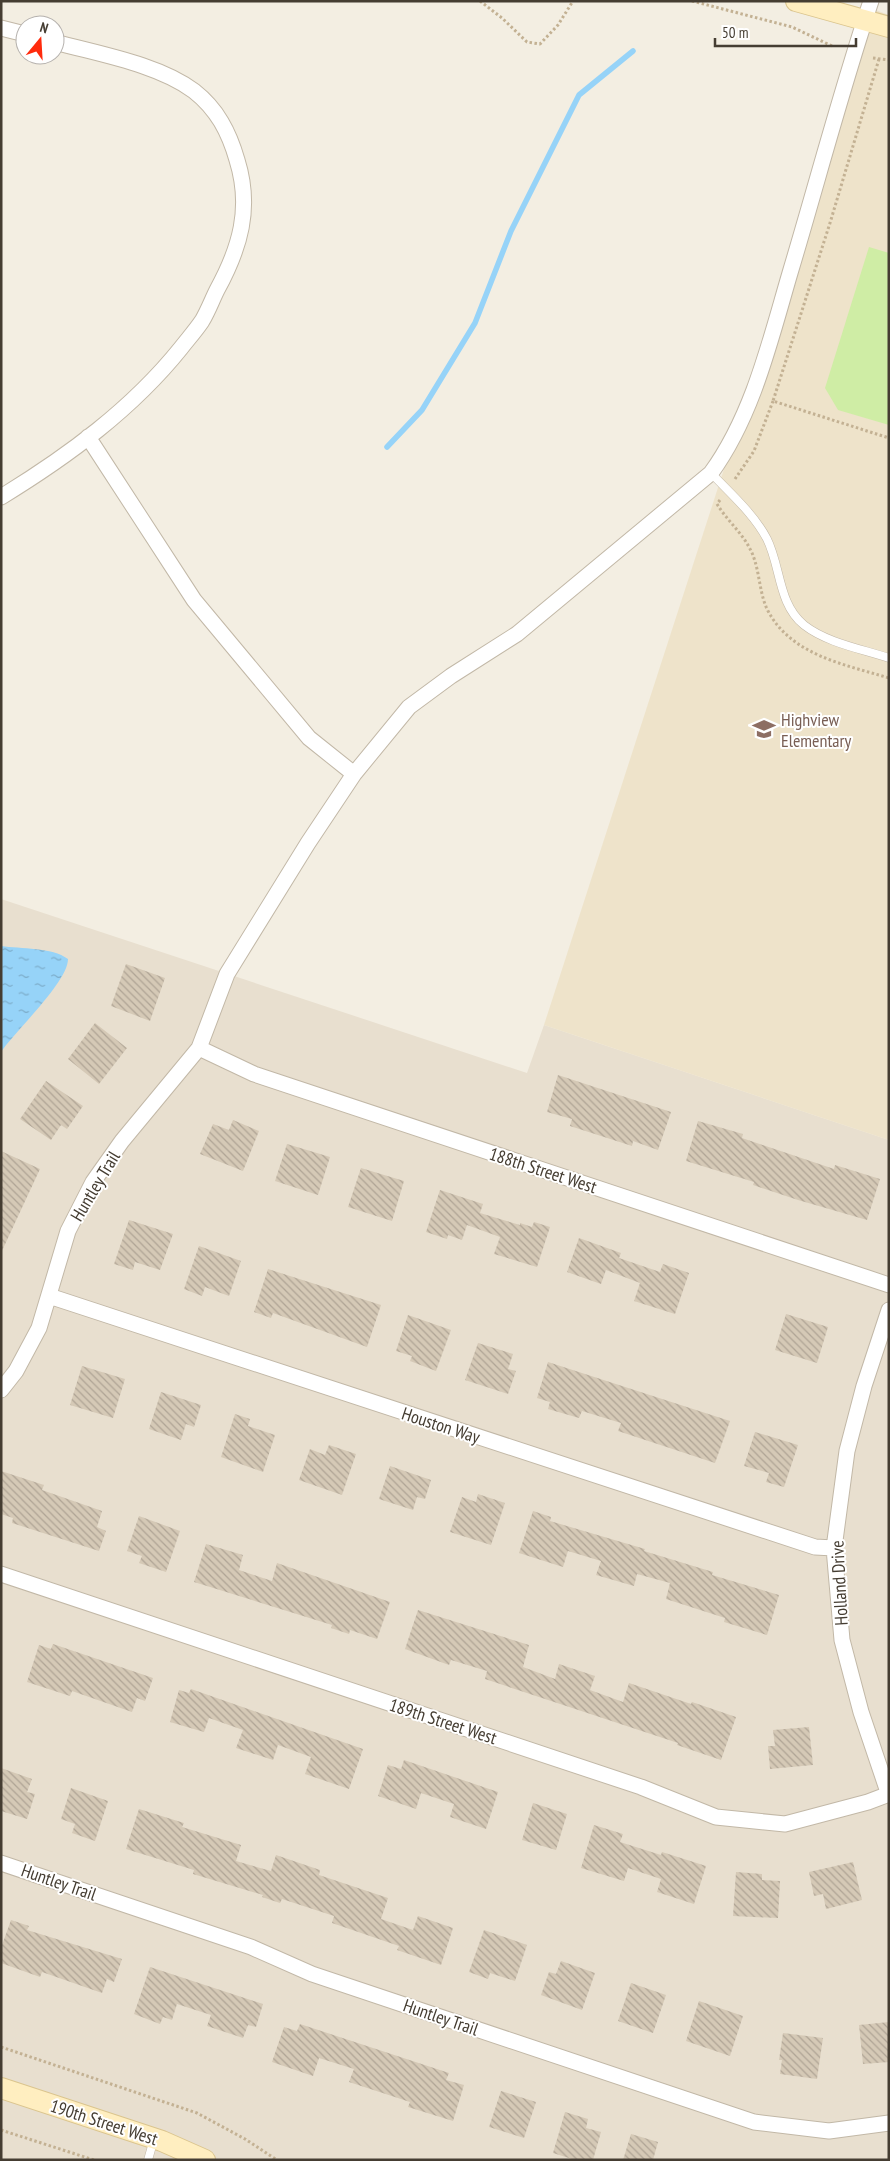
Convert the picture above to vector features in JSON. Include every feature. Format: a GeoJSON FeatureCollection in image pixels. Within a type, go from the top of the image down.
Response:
{"type":"FeatureCollection","features":[{"type":"Feature","properties":{"kind":"street"},"geometry":{"type":"LineString","coordinates":[[796,1],[868,10],[889,26]]}},
{"type":"Feature","properties":{"kind":"street","name":"Huntley Trail"},"geometry":{"type":"LineString","coordinates":[[1,1390],[16,1371],[39,1328],[68,1231],[93,1182],[122,1141],[199,1048],[226,974],[308,843],[354,774],[409,707],[451,676],[517,634],[711,472],[735,433],[759,374],[868,10]]}},
{"type":"Feature","properties":{"kind":"street"},"geometry":{"type":"LineString","coordinates":[[1,28],[15,32]]}},
{"type":"Feature","properties":{"kind":"street"},"geometry":{"type":"LineString","coordinates":[[1,497],[88,437],[143,392],[202,322],[238,245],[244,197],[240,171],[230,136],[216,112],[193,91],[163,74],[65,45]]}},
{"type":"Feature","properties":{"kind":"street"},"geometry":{"type":"LineString","coordinates":[[88,437],[194,600],[308,738],[354,774]]}},
{"type":"Feature","properties":{"kind":"street","name":"188th Street West"},"geometry":{"type":"LineString","coordinates":[[199,1048],[254,1074],[889,1284]]}},
{"type":"Feature","properties":{"kind":"street","name":"Houston Way"},"geometry":{"type":"LineString","coordinates":[[49,1296],[815,1547],[834,1548]]}},
{"type":"Feature","properties":{"kind":"street","name":"Holland Drive"},"geometry":{"type":"LineString","coordinates":[[889,1310],[864,1386],[847,1451],[834,1548],[842,1640],[861,1712],[889,1795]]}},
{"type":"Feature","properties":{"kind":"street","name":"189th Street West"},"geometry":{"type":"LineString","coordinates":[[1,1574],[641,1787],[716,1816],[785,1824],[889,1795]]}},
{"type":"Feature","properties":{"kind":"street","name":"Huntley Trail"},"geometry":{"type":"LineString","coordinates":[[1,1863],[251,1947],[312,1974],[754,2122],[829,2131],[889,2123]]}},
{"type":"Feature","properties":{"kind":"street","name":"190th Street West"},"geometry":{"type":"LineString","coordinates":[[1,2088],[154,2139],[205,2160]]}},
{"type":"Feature","properties":{"kind":"lane"},"geometry":{"type":"LineString","coordinates":[[711,472],[761,528],[773,554],[780,582],[792,612],[803,625],[819,635],[889,658]]}},
{"type":"Feature","properties":{"kind":"lane"},"geometry":{"type":"LineString","coordinates":[[148,2160],[154,2139]]}},
{"type":"Feature","properties":{"kind":"path"},"geometry":{"type":"LineString","coordinates":[[480,1],[502,18],[526,42],[540,44],[558,25],[573,1]]}},
{"type":"Feature","properties":{"kind":"path"},"geometry":{"type":"LineString","coordinates":[[692,1],[792,27],[832,46]]}},
{"type":"Feature","properties":{"kind":"path"},"geometry":{"type":"LineString","coordinates":[[873,58],[889,60]]}},
{"type":"Feature","properties":{"kind":"path"},"geometry":{"type":"LineString","coordinates":[[879,59],[774,402],[889,438]]}},
{"type":"Feature","properties":{"kind":"path"},"geometry":{"type":"LineString","coordinates":[[1,2047],[197,2113],[245,2138],[277,2160]]}},
{"type":"Feature","properties":{"kind":"path"},"geometry":{"type":"LineString","coordinates":[[1,2130],[94,2160]]}},
{"type":"Feature","properties":{"kind":"shaded area","name":"Highview Elementary"},"geometry":{"type":"Polygon","coordinates":[[[873,9],[889,15],[889,1140],[544,1025],[873,9]]]}},
{"type":"Feature","properties":{"kind":"shaded area"},"geometry":{"type":"Polygon","coordinates":[[[1,899],[527,1073],[544,1025],[889,1140],[889,2160],[219,2160],[173,2145],[205,2160],[1,2160],[1,899]]]}},
{"type":"Feature","properties":{"kind":"green space"},"geometry":{"type":"Polygon","coordinates":[[[869,247],[889,253],[889,425],[838,410],[825,388],[869,247]]]}},
{"type":"Feature","properties":{"kind":"water"},"geometry":{"type":"Polygon","coordinates":[[[1,946],[45,950],[68,959],[66,969],[51,993],[1,1052],[1,946]]]}},
{"type":"Feature","properties":{"kind":"building"},"geometry":{"type":"Polygon","coordinates":[[[126,964],[165,978],[150,1021],[111,1006],[126,964]]]}},
{"type":"Feature","properties":{"kind":"building"},"geometry":{"type":"Polygon","coordinates":[[[95,1023],[127,1048],[99,1084],[68,1059],[95,1023]]]}},
{"type":"Feature","properties":{"kind":"building"},"geometry":{"type":"Polygon","coordinates":[[[558,1075],[671,1112],[658,1150],[633,1141],[632,1146],[570,1126],[572,1119],[547,1112],[558,1075]]]}},
{"type":"Feature","properties":{"kind":"building"},"geometry":{"type":"Polygon","coordinates":[[[46,1081],[83,1106],[67,1129],[61,1125],[51,1140],[20,1119],[46,1081]]]}},
{"type":"Feature","properties":{"kind":"building"},"geometry":{"type":"Polygon","coordinates":[[[233,1120],[259,1131],[243,1171],[200,1154],[213,1124],[229,1130],[233,1120]]]}},
{"type":"Feature","properties":{"kind":"building"},"geometry":{"type":"Polygon","coordinates":[[[698,1121],[743,1134],[742,1138],[834,1169],[835,1165],[880,1179],[867,1220],[798,1200],[753,1185],[754,1182],[686,1161],[698,1121]]]}},
{"type":"Feature","properties":{"kind":"building"},"geometry":{"type":"Polygon","coordinates":[[[287,1144],[330,1157],[318,1195],[275,1181],[287,1144]]]}},
{"type":"Feature","properties":{"kind":"building"},"geometry":{"type":"Polygon","coordinates":[[[1,1151],[40,1169],[1,1253],[1,1151]]]}},
{"type":"Feature","properties":{"kind":"building"},"geometry":{"type":"Polygon","coordinates":[[[361,1168],[404,1181],[392,1221],[348,1207],[361,1168]]]}},
{"type":"Feature","properties":{"kind":"building"},"geometry":{"type":"Polygon","coordinates":[[[440,1190],[483,1204],[480,1213],[520,1225],[520,1223],[532,1227],[534,1222],[550,1227],[537,1267],[494,1254],[500,1237],[467,1225],[462,1240],[448,1235],[447,1239],[426,1232],[440,1190]]]}},
{"type":"Feature","properties":{"kind":"building"},"geometry":{"type":"Polygon","coordinates":[[[129,1220],[173,1234],[160,1270],[135,1262],[133,1270],[114,1264],[129,1220]]]}},
{"type":"Feature","properties":{"kind":"building"},"geometry":{"type":"Polygon","coordinates":[[[579,1238],[621,1253],[619,1258],[660,1272],[663,1264],[689,1273],[675,1314],[634,1301],[640,1283],[606,1270],[601,1284],[567,1272],[579,1238]]]}},
{"type":"Feature","properties":{"kind":"building"},"geometry":{"type":"Polygon","coordinates":[[[199,1246],[241,1261],[229,1296],[205,1287],[202,1296],[184,1289],[199,1246]]]}},
{"type":"Feature","properties":{"kind":"building"},"geometry":{"type":"Polygon","coordinates":[[[268,1269],[381,1305],[367,1347],[273,1313],[271,1318],[254,1312],[268,1269]]]}},
{"type":"Feature","properties":{"kind":"building"},"geometry":{"type":"Polygon","coordinates":[[[786,1314],[828,1327],[817,1363],[775,1350],[786,1314]]]}},
{"type":"Feature","properties":{"kind":"building"},"geometry":{"type":"Polygon","coordinates":[[[408,1315],[451,1330],[436,1371],[410,1361],[412,1356],[396,1351],[408,1315]]]}},
{"type":"Feature","properties":{"kind":"building"},"geometry":{"type":"Polygon","coordinates":[[[478,1343],[513,1354],[508,1369],[516,1371],[508,1394],[465,1380],[478,1343]]]}},
{"type":"Feature","properties":{"kind":"building"},"geometry":{"type":"Polygon","coordinates":[[[548,1362],[730,1421],[715,1463],[618,1431],[621,1423],[582,1411],[579,1418],[548,1409],[550,1402],[537,1398],[548,1362]]]}},
{"type":"Feature","properties":{"kind":"building"},"geometry":{"type":"Polygon","coordinates":[[[82,1366],[125,1379],[113,1418],[70,1405],[82,1366]]]}},
{"type":"Feature","properties":{"kind":"building"},"geometry":{"type":"Polygon","coordinates":[[[161,1392],[201,1405],[194,1427],[186,1424],[181,1440],[149,1429],[161,1392]]]}},
{"type":"Feature","properties":{"kind":"building"},"geometry":{"type":"Polygon","coordinates":[[[235,1414],[250,1419],[248,1426],[275,1435],[263,1472],[221,1457],[235,1414]]]}},
{"type":"Feature","properties":{"kind":"building"},"geometry":{"type":"Polygon","coordinates":[[[755,1432],[798,1445],[784,1487],[766,1482],[769,1473],[744,1466],[755,1432]]]}},
{"type":"Feature","properties":{"kind":"building"},"geometry":{"type":"Polygon","coordinates":[[[329,1445],[356,1454],[342,1495],[299,1480],[310,1449],[325,1455],[329,1445]]]}},
{"type":"Feature","properties":{"kind":"building"},"geometry":{"type":"Polygon","coordinates":[[[390,1466],[431,1480],[425,1499],[417,1497],[413,1510],[379,1499],[390,1466]]]}},
{"type":"Feature","properties":{"kind":"building"},"geometry":{"type":"Polygon","coordinates":[[[1,1471],[44,1485],[42,1490],[102,1511],[97,1527],[106,1531],[99,1551],[12,1523],[13,1518],[1,1514],[1,1471]]]}},
{"type":"Feature","properties":{"kind":"building"},"geometry":{"type":"Polygon","coordinates":[[[478,1494],[505,1503],[491,1545],[450,1532],[462,1497],[476,1502],[478,1494]]]}},
{"type":"Feature","properties":{"kind":"building"},"geometry":{"type":"Polygon","coordinates":[[[533,1511],[551,1517],[550,1521],[645,1549],[644,1551],[713,1572],[712,1575],[779,1595],[767,1635],[724,1622],[725,1618],[666,1599],[670,1583],[637,1574],[634,1586],[596,1575],[601,1561],[568,1551],[563,1567],[519,1553],[533,1511]]]}},
{"type":"Feature","properties":{"kind":"building"},"geometry":{"type":"Polygon","coordinates":[[[139,1516],[180,1531],[166,1572],[139,1563],[142,1556],[127,1551],[139,1516]]]}},
{"type":"Feature","properties":{"kind":"building"},"geometry":{"type":"Polygon","coordinates":[[[206,1544],[243,1555],[239,1570],[272,1581],[277,1563],[390,1602],[377,1639],[350,1630],[349,1634],[331,1628],[332,1625],[194,1582],[206,1544]]]}},
{"type":"Feature","properties":{"kind":"building"},"geometry":{"type":"Polygon","coordinates":[[[418,1610],[529,1645],[523,1667],[555,1679],[559,1664],[595,1676],[590,1690],[623,1702],[629,1683],[736,1717],[721,1760],[677,1745],[678,1743],[485,1679],[487,1671],[451,1660],[449,1665],[405,1649],[418,1610]]]}},
{"type":"Feature","properties":{"kind":"building"},"geometry":{"type":"Polygon","coordinates":[[[53,1644],[153,1678],[145,1701],[137,1698],[132,1712],[72,1691],[70,1696],[27,1682],[39,1645],[51,1649],[53,1644]]]}},
{"type":"Feature","properties":{"kind":"building"},"geometry":{"type":"Polygon","coordinates":[[[191,1689],[363,1749],[349,1789],[305,1774],[311,1757],[278,1745],[273,1760],[236,1748],[243,1730],[209,1718],[204,1732],[170,1722],[179,1690],[189,1693],[191,1689]]]}},
{"type":"Feature","properties":{"kind":"building"},"geometry":{"type":"Polygon","coordinates":[[[809,1727],[813,1765],[770,1769],[768,1746],[775,1746],[773,1730],[809,1727]]]}},
{"type":"Feature","properties":{"kind":"building"},"geometry":{"type":"Polygon","coordinates":[[[404,1760],[498,1792],[486,1829],[450,1817],[454,1804],[421,1793],[416,1809],[378,1796],[388,1765],[401,1769],[404,1760]]]}},
{"type":"Feature","properties":{"kind":"building"},"geometry":{"type":"Polygon","coordinates":[[[1,1768],[32,1779],[27,1792],[35,1794],[27,1819],[1,1811],[1,1768]]]}},
{"type":"Feature","properties":{"kind":"building"},"geometry":{"type":"Polygon","coordinates":[[[71,1788],[108,1801],[95,1841],[72,1833],[75,1824],[61,1819],[71,1788]]]}},
{"type":"Feature","properties":{"kind":"building"},"geometry":{"type":"Polygon","coordinates":[[[533,1803],[567,1814],[556,1850],[522,1840],[533,1803]]]}},
{"type":"Feature","properties":{"kind":"building"},"geometry":{"type":"Polygon","coordinates":[[[139,1809],[184,1823],[182,1827],[241,1845],[236,1861],[271,1871],[276,1855],[320,1870],[319,1875],[388,1898],[381,1919],[413,1930],[418,1916],[453,1928],[441,1965],[397,1950],[399,1946],[332,1923],[334,1916],[282,1899],[280,1903],[262,1897],[263,1895],[193,1874],[194,1870],[126,1849],[139,1809]]]}},
{"type":"Feature","properties":{"kind":"building"},"geometry":{"type":"Polygon","coordinates":[[[594,1825],[623,1834],[620,1842],[661,1855],[662,1852],[706,1866],[694,1904],[657,1892],[661,1879],[628,1868],[624,1881],[581,1868],[594,1825]]]}},
{"type":"Feature","properties":{"kind":"building"},"geometry":{"type":"Polygon","coordinates":[[[853,1862],[862,1900],[826,1909],[823,1894],[814,1896],[809,1872],[853,1862]]]}},
{"type":"Feature","properties":{"kind":"building"},"geometry":{"type":"Polygon","coordinates":[[[736,1872],[762,1874],[762,1880],[780,1881],[778,1918],[733,1916],[736,1872]]]}},
{"type":"Feature","properties":{"kind":"building"},"geometry":{"type":"Polygon","coordinates":[[[11,1920],[29,1926],[27,1930],[122,1959],[114,1982],[107,1979],[102,1993],[42,1972],[40,1977],[1,1963],[1,1948],[11,1920]]]}},
{"type":"Feature","properties":{"kind":"building"},"geometry":{"type":"Polygon","coordinates":[[[484,1930],[527,1945],[515,1981],[490,1973],[488,1979],[469,1972],[484,1930]]]}},
{"type":"Feature","properties":{"kind":"building"},"geometry":{"type":"Polygon","coordinates":[[[561,1961],[595,1973],[582,2010],[541,1995],[549,1972],[556,1974],[561,1961]]]}},
{"type":"Feature","properties":{"kind":"building"},"geometry":{"type":"Polygon","coordinates":[[[150,1967],[263,2004],[256,2027],[248,2025],[243,2038],[207,2026],[211,2015],[177,2004],[172,2020],[163,2017],[160,2024],[134,2014],[150,1967]]]}},
{"type":"Feature","properties":{"kind":"building"},"geometry":{"type":"Polygon","coordinates":[[[631,1983],[666,1995],[653,2033],[618,2021],[631,1983]]]}},
{"type":"Feature","properties":{"kind":"building"},"geometry":{"type":"Polygon","coordinates":[[[699,2001],[743,2016],[730,2056],[686,2041],[699,2001]]]}},
{"type":"Feature","properties":{"kind":"building"},"geometry":{"type":"Polygon","coordinates":[[[889,2022],[889,2062],[863,2064],[859,2025],[889,2022]]]}},
{"type":"Feature","properties":{"kind":"building"},"geometry":{"type":"Polygon","coordinates":[[[300,2024],[449,2073],[446,2080],[464,2085],[453,2121],[408,2107],[410,2102],[349,2082],[354,2069],[319,2058],[313,2076],[272,2062],[284,2027],[297,2031],[300,2024]]]}},
{"type":"Feature","properties":{"kind":"building"},"geometry":{"type":"Polygon","coordinates":[[[783,2033],[823,2038],[817,2079],[780,2074],[782,2060],[779,2060],[783,2033]]]}},
{"type":"Feature","properties":{"kind":"building"},"geometry":{"type":"Polygon","coordinates":[[[501,2091],[536,2102],[524,2138],[489,2127],[501,2091]]]}},
{"type":"Feature","properties":{"kind":"building"},"geometry":{"type":"Polygon","coordinates":[[[565,2112],[588,2119],[586,2128],[601,2132],[593,2160],[575,2160],[553,2153],[565,2112]]]}},
{"type":"Feature","properties":{"kind":"building"},"geometry":{"type":"Polygon","coordinates":[[[631,2134],[658,2142],[653,2160],[623,2160],[631,2134]]]}},
{"type":"Feature","properties":{"kind":"waterway"},"geometry":{"type":"LineString","coordinates":[[387,447],[422,410],[475,323],[511,231],[579,95],[633,51]]}},
{"type":"Feature","properties":{"kind":"place","name":"Highview Elementary"},"geometry":{"type":"Point","coordinates":[764,729]}}]}
